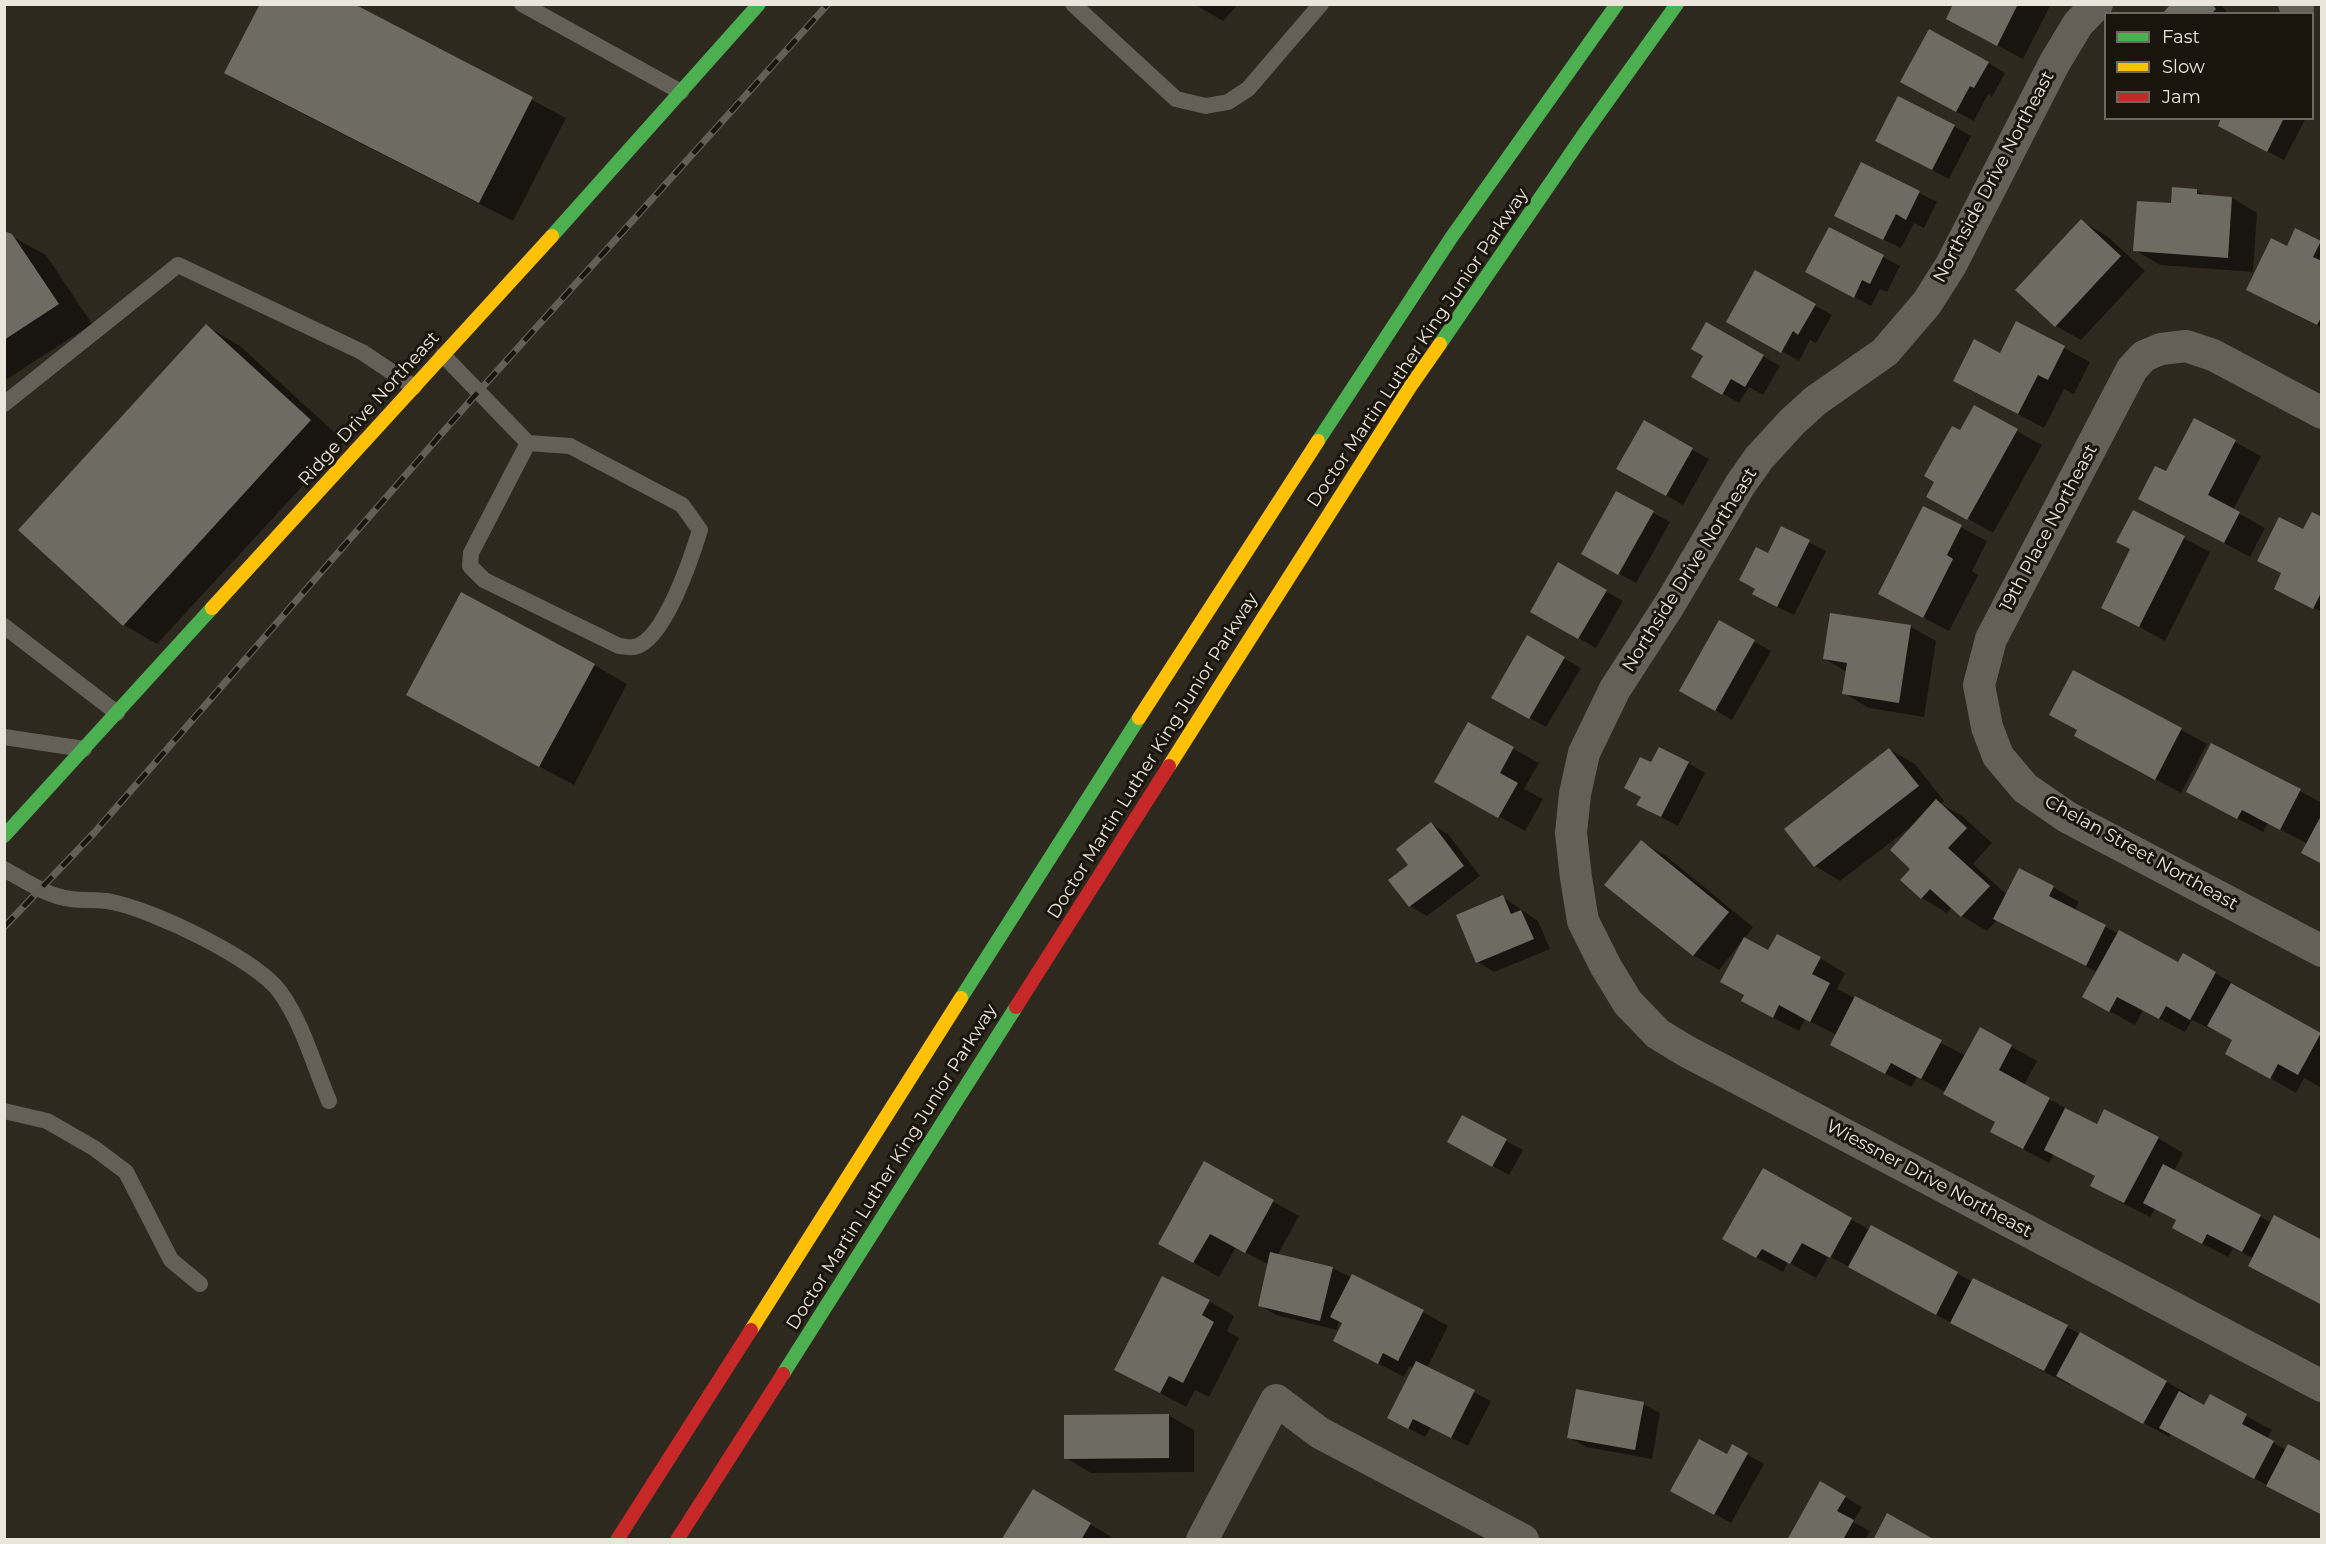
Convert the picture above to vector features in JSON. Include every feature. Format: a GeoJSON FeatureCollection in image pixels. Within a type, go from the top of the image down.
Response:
{"type":"FeatureCollection","features":[{"type":"Feature","properties":{"kind":"main road","name":"Ridge Drive Northeast"},"geometry":{"type":"LineString","coordinates":[[4,836],[414,387],[759,4]]}},
{"type":"Feature","properties":{"kind":"main road","name":"Doctor Martin Luther King Junior Parkway"},"geometry":{"type":"LineString","coordinates":[[617,1539],[1266,520],[1451,238],[1617,4]]}},
{"type":"Feature","properties":{"kind":"main road","name":"Doctor Martin Luther King Junior Parkway"},"geometry":{"type":"LineString","coordinates":[[677,1539],[1410,387],[1584,134],[1677,4]]}},
{"type":"Feature","properties":{"kind":"street","name":"Northside Drive Northeast"},"geometry":{"type":"LineString","coordinates":[[1583,921],[1571,833],[1575,794],[1584,753],[1616,689],[1670,604],[1740,485],[1759,458],[1815,400],[1885,352],[1927,303],[1951,265],[2055,62],[2078,24],[2097,4]]}},
{"type":"Feature","properties":{"kind":"street","name":"19th Place Northeast"},"geometry":{"type":"LineString","coordinates":[[1987,727],[1979,685],[1991,639],[2132,369],[2144,356],[2160,349],[2186,346],[2212,355],[2322,413]]}},
{"type":"Feature","properties":{"kind":"street","name":"Chelan Street Northeast"},"geometry":{"type":"LineString","coordinates":[[1987,727],[1998,756],[2025,788],[2067,817],[2322,951]]}},
{"type":"Feature","properties":{"kind":"street","name":"Wiessner Drive Northeast"},"geometry":{"type":"LineString","coordinates":[[1583,921],[1606,967],[1628,1003],[1658,1034],[2322,1386]]}},
{"type":"Feature","properties":{"kind":"street"},"geometry":{"type":"LineString","coordinates":[[1202,1539],[1276,1400],[1320,1433],[1523,1539]]}},
{"type":"Feature","properties":{"kind":"lane"},"geometry":{"type":"LineString","coordinates":[[522,4],[681,92]]}},
{"type":"Feature","properties":{"kind":"lane"},"geometry":{"type":"LineString","coordinates":[[1073,4],[1176,99],[1206,106],[1228,102],[1248,89],[1321,4]]}},
{"type":"Feature","properties":{"kind":"lane"},"geometry":{"type":"LineString","coordinates":[[4,404],[178,265],[362,352],[414,387]]}},
{"type":"Feature","properties":{"kind":"lane"},"geometry":{"type":"LineString","coordinates":[[442,355],[528,443],[570,446],[681,505],[700,530],[691,560],[670,608],[650,638],[635,647],[619,646],[483,580],[470,566],[471,554],[528,443]]}},
{"type":"Feature","properties":{"kind":"lane"},"geometry":{"type":"LineString","coordinates":[[4,626],[117,713]]}},
{"type":"Feature","properties":{"kind":"lane"},"geometry":{"type":"LineString","coordinates":[[4,737],[84,749]]}},
{"type":"Feature","properties":{"kind":"lane"},"geometry":{"type":"LineString","coordinates":[[4,869],[40,890],[70,899],[112,902],[149,912],[207,940],[257,970],[280,992],[298,1026],[328,1101]]}},
{"type":"Feature","properties":{"kind":"lane"},"geometry":{"type":"LineString","coordinates":[[4,1111],[47,1121],[94,1148],[126,1172],[171,1260],[200,1284]]}},
{"type":"Feature","properties":{"kind":"building"},"geometry":{"type":"Polygon","coordinates":[[[260,4],[354,4],[533,97],[479,203],[224,73],[260,4]]]}},
{"type":"Feature","properties":{"kind":"building"},"geometry":{"type":"Polygon","coordinates":[[[1953,4],[2018,4],[1997,46],[1946,19],[1953,4]]]}},
{"type":"Feature","properties":{"kind":"building"},"geometry":{"type":"Polygon","coordinates":[[[2171,4],[2212,4],[2216,9],[2213,12],[2164,12],[2171,4]]]}},
{"type":"Feature","properties":{"kind":"building"},"geometry":{"type":"Polygon","coordinates":[[[1929,29],[1989,62],[1974,88],[1970,86],[1956,112],[1900,82],[1929,29]]]}},
{"type":"Feature","properties":{"kind":"building"},"geometry":{"type":"Polygon","coordinates":[[[1898,96],[1955,125],[1932,170],[1875,141],[1898,96]]]}},
{"type":"Feature","properties":{"kind":"building"},"geometry":{"type":"Polygon","coordinates":[[[2220,120],[2283,120],[2267,152],[2218,126],[2220,120]]]}},
{"type":"Feature","properties":{"kind":"building"},"geometry":{"type":"Polygon","coordinates":[[[1861,162],[1920,191],[1906,220],[1896,214],[1883,240],[1834,216],[1861,162]]]}},
{"type":"Feature","properties":{"kind":"building"},"geometry":{"type":"Polygon","coordinates":[[[2172,187],[2197,189],[2197,194],[2232,197],[2228,258],[2133,251],[2137,201],[2171,203],[2172,187]]]}},
{"type":"Feature","properties":{"kind":"building"},"geometry":{"type":"Polygon","coordinates":[[[2081,219],[2121,256],[2055,327],[2015,290],[2081,219]]]}},
{"type":"Feature","properties":{"kind":"building"},"geometry":{"type":"Polygon","coordinates":[[[1829,227],[1884,255],[1870,284],[1862,280],[1854,298],[1805,272],[1829,227]]]}},
{"type":"Feature","properties":{"kind":"building"},"geometry":{"type":"Polygon","coordinates":[[[2295,228],[2321,241],[2313,257],[2322,261],[2322,316],[2317,325],[2246,290],[2271,238],[2287,246],[2295,228]]]}},
{"type":"Feature","properties":{"kind":"building"},"geometry":{"type":"Polygon","coordinates":[[[4,231],[12,234],[59,304],[4,340],[4,231]]]}},
{"type":"Feature","properties":{"kind":"building"},"geometry":{"type":"Polygon","coordinates":[[[1755,270],[1816,304],[1798,335],[1793,331],[1781,353],[1726,322],[1755,270]]]}},
{"type":"Feature","properties":{"kind":"building"},"geometry":{"type":"Polygon","coordinates":[[[2016,321],[2065,346],[2048,380],[2038,375],[2018,414],[1953,381],[1974,339],[2000,353],[2016,321]]]}},
{"type":"Feature","properties":{"kind":"building"},"geometry":{"type":"Polygon","coordinates":[[[1706,322],[1764,355],[1745,387],[1731,379],[1722,395],[1691,377],[1703,356],[1691,349],[1706,322]]]}},
{"type":"Feature","properties":{"kind":"building"},"geometry":{"type":"Polygon","coordinates":[[[206,324],[311,420],[123,626],[18,530],[206,324]]]}},
{"type":"Feature","properties":{"kind":"building"},"geometry":{"type":"Polygon","coordinates":[[[1974,405],[2018,429],[1967,520],[1926,497],[1934,482],[1924,476],[1952,426],[1960,430],[1974,405]]]}},
{"type":"Feature","properties":{"kind":"building"},"geometry":{"type":"Polygon","coordinates":[[[2194,418],[2236,440],[2208,495],[2240,512],[2224,543],[2138,499],[2155,466],[2166,471],[2194,418]]]}},
{"type":"Feature","properties":{"kind":"building"},"geometry":{"type":"Polygon","coordinates":[[[1644,420],[1693,448],[1666,496],[1616,469],[1644,420]]]}},
{"type":"Feature","properties":{"kind":"building"},"geometry":{"type":"Polygon","coordinates":[[[1616,491],[1654,511],[1618,575],[1581,554],[1616,491]]]}},
{"type":"Feature","properties":{"kind":"building"},"geometry":{"type":"Polygon","coordinates":[[[1923,506],[1962,525],[1947,555],[1953,559],[1923,618],[1878,594],[1923,506]]]}},
{"type":"Feature","properties":{"kind":"building"},"geometry":{"type":"Polygon","coordinates":[[[2133,510],[2185,536],[2139,627],[2101,608],[2130,549],[2116,542],[2133,510]]]}},
{"type":"Feature","properties":{"kind":"building"},"geometry":{"type":"Polygon","coordinates":[[[2312,512],[2322,517],[2322,591],[2313,609],[2274,589],[2281,573],[2257,561],[2279,517],[2303,529],[2312,512]]]}},
{"type":"Feature","properties":{"kind":"building"},"geometry":{"type":"Polygon","coordinates":[[[1781,526],[1810,540],[1777,607],[1752,594],[1755,589],[1739,580],[1756,547],[1768,553],[1781,526]]]}},
{"type":"Feature","properties":{"kind":"building"},"geometry":{"type":"Polygon","coordinates":[[[1558,562],[1607,590],[1578,639],[1530,612],[1558,562]]]}},
{"type":"Feature","properties":{"kind":"building"},"geometry":{"type":"Polygon","coordinates":[[[461,592],[595,664],[539,767],[406,695],[461,592]]]}},
{"type":"Feature","properties":{"kind":"building"},"geometry":{"type":"Polygon","coordinates":[[[1830,613],[1911,625],[1899,703],[1842,694],[1847,663],[1823,659],[1830,613]]]}},
{"type":"Feature","properties":{"kind":"building"},"geometry":{"type":"Polygon","coordinates":[[[1719,620],[1755,640],[1715,711],[1679,691],[1719,620]]]}},
{"type":"Feature","properties":{"kind":"building"},"geometry":{"type":"Polygon","coordinates":[[[1527,635],[1565,657],[1529,719],[1491,698],[1527,635]]]}},
{"type":"Feature","properties":{"kind":"building"},"geometry":{"type":"Polygon","coordinates":[[[2073,670],[2182,728],[2155,780],[2074,736],[2077,730],[2049,715],[2073,670]]]}},
{"type":"Feature","properties":{"kind":"building"},"geometry":{"type":"Polygon","coordinates":[[[1468,722],[1514,747],[1500,773],[1518,783],[1498,818],[1434,782],[1468,722]]]}},
{"type":"Feature","properties":{"kind":"building"},"geometry":{"type":"Polygon","coordinates":[[[2211,743],[2301,789],[2280,830],[2242,810],[2237,819],[2186,792],[2211,743]]]}},
{"type":"Feature","properties":{"kind":"building"},"geometry":{"type":"Polygon","coordinates":[[[1659,747],[1689,762],[1661,817],[1636,805],[1641,797],[1624,788],[1640,757],[1651,762],[1659,747]]]}},
{"type":"Feature","properties":{"kind":"building"},"geometry":{"type":"Polygon","coordinates":[[[1889,748],[1919,786],[1814,867],[1784,829],[1889,748]]]}},
{"type":"Feature","properties":{"kind":"building"},"geometry":{"type":"Polygon","coordinates":[[[1936,799],[1967,828],[1948,848],[1990,886],[1961,917],[1930,889],[1921,899],[1900,880],[1910,869],[1890,850],[1936,799]]]}},
{"type":"Feature","properties":{"kind":"building"},"geometry":{"type":"Polygon","coordinates":[[[2322,814],[2322,864],[2301,853],[2322,814]]]}},
{"type":"Feature","properties":{"kind":"building"},"geometry":{"type":"Polygon","coordinates":[[[1431,822],[1464,866],[1409,907],[1388,880],[1408,865],[1396,849],[1431,822]]]}},
{"type":"Feature","properties":{"kind":"building"},"geometry":{"type":"Polygon","coordinates":[[[1641,840],[1729,912],[1693,956],[1604,885],[1641,840]]]}},
{"type":"Feature","properties":{"kind":"building"},"geometry":{"type":"Polygon","coordinates":[[[2019,868],[2054,886],[2049,896],[2106,925],[2086,966],[1993,919],[2019,868]]]}},
{"type":"Feature","properties":{"kind":"building"},"geometry":{"type":"Polygon","coordinates":[[[1503,895],[1511,914],[1521,910],[1534,939],[1476,963],[1456,915],[1503,895]]]}},
{"type":"Feature","properties":{"kind":"building"},"geometry":{"type":"Polygon","coordinates":[[[2119,930],[2178,962],[2183,953],[2216,972],[2190,1020],[2166,1006],[2159,1019],[2117,997],[2109,1012],[2082,997],[2119,930]]]}},
{"type":"Feature","properties":{"kind":"building"},"geometry":{"type":"Polygon","coordinates":[[[1777,934],[1821,957],[1812,974],[1830,983],[1810,1022],[1779,1005],[1773,1018],[1741,1001],[1744,995],[1720,982],[1744,937],[1768,950],[1777,934]]]}},
{"type":"Feature","properties":{"kind":"building"},"geometry":{"type":"Polygon","coordinates":[[[2231,983],[2321,1033],[2298,1075],[2278,1064],[2270,1079],[2225,1054],[2232,1040],[2207,1026],[2231,983]]]}},
{"type":"Feature","properties":{"kind":"building"},"geometry":{"type":"Polygon","coordinates":[[[1855,996],[1942,1040],[1921,1079],[1891,1063],[1885,1074],[1830,1045],[1855,996]]]}},
{"type":"Feature","properties":{"kind":"building"},"geometry":{"type":"Polygon","coordinates":[[[1980,1027],[2012,1045],[1999,1070],[2050,1098],[2023,1149],[1990,1132],[1995,1122],[1943,1094],[1980,1027]]]}},
{"type":"Feature","properties":{"kind":"building"},"geometry":{"type":"Polygon","coordinates":[[[2065,1108],[2097,1124],[2104,1109],[2159,1137],[2124,1203],[2090,1186],[2095,1176],[2044,1150],[2065,1108]]]}},
{"type":"Feature","properties":{"kind":"building"},"geometry":{"type":"Polygon","coordinates":[[[1462,1115],[1507,1139],[1492,1167],[1447,1142],[1462,1115]]]}},
{"type":"Feature","properties":{"kind":"building"},"geometry":{"type":"Polygon","coordinates":[[[1204,1161],[1274,1200],[1245,1253],[1210,1234],[1193,1263],[1158,1244],[1204,1161]]]}},
{"type":"Feature","properties":{"kind":"building"},"geometry":{"type":"Polygon","coordinates":[[[2163,1164],[2261,1215],[2242,1252],[2207,1234],[2202,1244],[2172,1228],[2176,1220],[2143,1203],[2163,1164]]]}},
{"type":"Feature","properties":{"kind":"building"},"geometry":{"type":"Polygon","coordinates":[[[1763,1168],[1852,1218],[1830,1258],[1802,1243],[1790,1264],[1762,1249],[1756,1258],[1722,1239],[1763,1168]]]}},
{"type":"Feature","properties":{"kind":"building"},"geometry":{"type":"Polygon","coordinates":[[[2274,1215],[2322,1240],[2322,1305],[2248,1266],[2274,1215]]]}},
{"type":"Feature","properties":{"kind":"building"},"geometry":{"type":"Polygon","coordinates":[[[1871,1225],[1958,1272],[1936,1315],[1848,1267],[1871,1225]]]}},
{"type":"Feature","properties":{"kind":"building"},"geometry":{"type":"Polygon","coordinates":[[[1270,1252],[1333,1267],[1320,1321],[1258,1306],[1270,1252]]]}},
{"type":"Feature","properties":{"kind":"building"},"geometry":{"type":"Polygon","coordinates":[[[1352,1274],[1424,1310],[1398,1361],[1383,1353],[1378,1364],[1333,1341],[1342,1323],[1330,1317],[1352,1274]]]}},
{"type":"Feature","properties":{"kind":"building"},"geometry":{"type":"Polygon","coordinates":[[[1162,1276],[1210,1300],[1202,1315],[1214,1322],[1183,1383],[1169,1376],[1160,1393],[1114,1370],[1162,1276]]]}},
{"type":"Feature","properties":{"kind":"building"},"geometry":{"type":"Polygon","coordinates":[[[1973,1278],[2068,1325],[2044,1371],[1950,1323],[1973,1278]]]}},
{"type":"Feature","properties":{"kind":"building"},"geometry":{"type":"Polygon","coordinates":[[[2080,1332],[2167,1381],[2143,1424],[2056,1376],[2080,1332]]]}},
{"type":"Feature","properties":{"kind":"building"},"geometry":{"type":"Polygon","coordinates":[[[1416,1361],[1475,1390],[1451,1438],[1413,1419],[1408,1429],[1387,1418],[1416,1361]]]}},
{"type":"Feature","properties":{"kind":"building"},"geometry":{"type":"Polygon","coordinates":[[[1576,1389],[1644,1402],[1635,1450],[1567,1438],[1576,1389]]]}},
{"type":"Feature","properties":{"kind":"building"},"geometry":{"type":"Polygon","coordinates":[[[2179,1391],[2204,1405],[2210,1394],[2247,1414],[2242,1424],[2274,1441],[2254,1479],[2159,1428],[2179,1391]]]}},
{"type":"Feature","properties":{"kind":"building"},"geometry":{"type":"Polygon","coordinates":[[[1169,1414],[1169,1458],[1064,1459],[1064,1415],[1169,1414]]]}},
{"type":"Feature","properties":{"kind":"building"},"geometry":{"type":"Polygon","coordinates":[[[1699,1439],[1727,1454],[1732,1444],[1748,1453],[1714,1515],[1670,1491],[1699,1439]]]}},
{"type":"Feature","properties":{"kind":"building"},"geometry":{"type":"Polygon","coordinates":[[[2288,1444],[2322,1462],[2322,1515],[2266,1486],[2288,1444]]]}},
{"type":"Feature","properties":{"kind":"building"},"geometry":{"type":"Polygon","coordinates":[[[1820,1481],[1846,1496],[1837,1511],[1854,1520],[1843,1540],[1787,1540],[1820,1481]]]}},
{"type":"Feature","properties":{"kind":"building"},"geometry":{"type":"Polygon","coordinates":[[[1033,1489],[1091,1523],[1081,1540],[1001,1540],[1033,1489]]]}},
{"type":"Feature","properties":{"kind":"building"},"geometry":{"type":"Polygon","coordinates":[[[1887,1513],[1935,1540],[1873,1540],[1887,1513]]]}},
{"type":"Feature","properties":{"kind":"railway"},"geometry":{"type":"LineString","coordinates":[[4,927],[94,833],[470,401],[828,4]]}},
{"type":"Feature","properties":{"kind":"traffic: fast"},"geometry":{"type":"LineString","coordinates":[[552,236],[759,4]]}},
{"type":"Feature","properties":{"kind":"traffic: fast"},"geometry":{"type":"LineString","coordinates":[[1318,441],[1451,238],[1617,4]]}},
{"type":"Feature","properties":{"kind":"traffic: fast"},"geometry":{"type":"LineString","coordinates":[[1440,344],[1584,134],[1677,4]]}},
{"type":"Feature","properties":{"kind":"traffic: fast"},"geometry":{"type":"LineString","coordinates":[[4,836],[212,608]]}},
{"type":"Feature","properties":{"kind":"traffic: fast"},"geometry":{"type":"LineString","coordinates":[[961,998],[1139,718]]}},
{"type":"Feature","properties":{"kind":"traffic: fast"},"geometry":{"type":"LineString","coordinates":[[783,1374],[1016,1007]]}},
{"type":"Feature","properties":{"kind":"traffic: slow"},"geometry":{"type":"LineString","coordinates":[[212,608],[552,236]]}},
{"type":"Feature","properties":{"kind":"traffic: slow"},"geometry":{"type":"LineString","coordinates":[[1169,766],[1410,387],[1440,344]]}},
{"type":"Feature","properties":{"kind":"traffic: slow"},"geometry":{"type":"LineString","coordinates":[[1139,718],[1318,441]]}},
{"type":"Feature","properties":{"kind":"traffic: slow"},"geometry":{"type":"LineString","coordinates":[[751,1330],[961,998]]}},
{"type":"Feature","properties":{"kind":"traffic: jam"},"geometry":{"type":"LineString","coordinates":[[1016,1007],[1169,766]]}},
{"type":"Feature","properties":{"kind":"traffic: jam"},"geometry":{"type":"LineString","coordinates":[[617,1540],[751,1330]]}},
{"type":"Feature","properties":{"kind":"traffic: jam"},"geometry":{"type":"LineString","coordinates":[[677,1540],[783,1374]]}}]}
